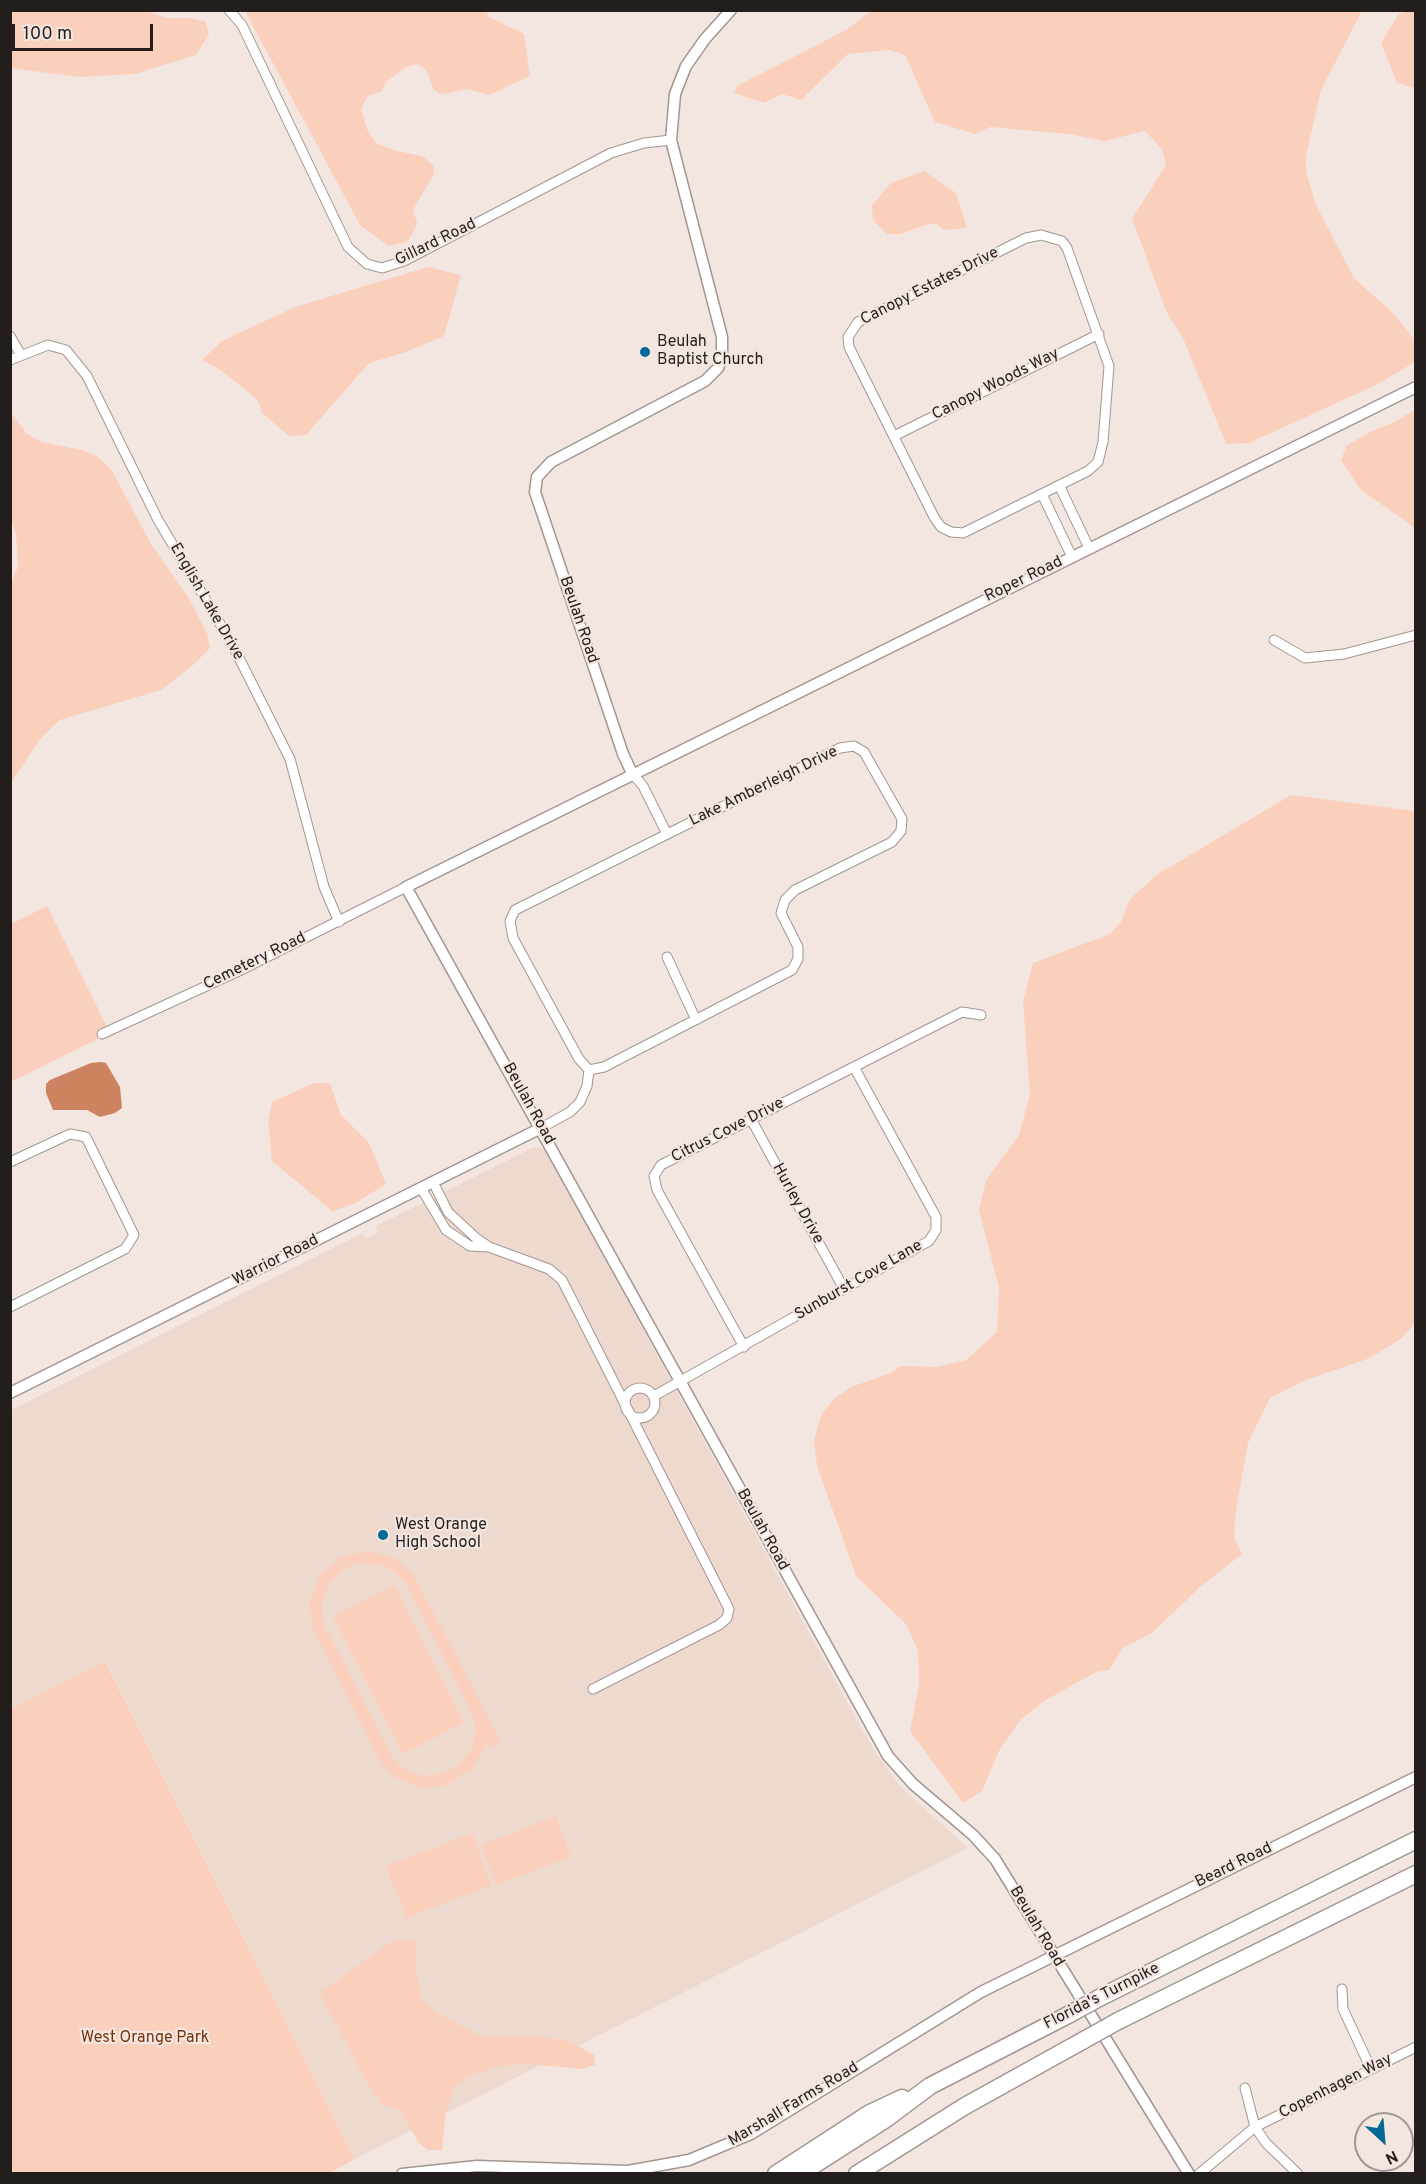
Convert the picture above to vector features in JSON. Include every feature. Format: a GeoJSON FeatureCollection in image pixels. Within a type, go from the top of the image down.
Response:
{"type":"FeatureCollection","features":[{"type":"Feature","properties":{"kind":"highway","name":"Florida's Turnpike"},"geometry":{"type":"LineString","coordinates":[[800,2174],[885,2119],[930,2086],[1101,1997],[1416,1840]]}},
{"type":"Feature","properties":{"kind":"highway","name":"Florida's Turnpike"},"geometry":{"type":"LineString","coordinates":[[857,2174],[965,2106],[1118,2021],[1416,1874]]}},
{"type":"Feature","properties":{"kind":"highway"},"geometry":{"type":"LineString","coordinates":[[776,2174],[870,2113],[930,2086]]}},
{"type":"Feature","properties":{"kind":"highway"},"geometry":{"type":"LineString","coordinates":[[877,2174],[965,2106]]}},
{"type":"Feature","properties":{"kind":"street","name":"Gillard Road"},"geometry":{"type":"LineString","coordinates":[[229,10],[242,25],[348,247],[367,264],[382,268],[404,261],[611,153],[644,143],[672,141]]}},
{"type":"Feature","properties":{"kind":"street","name":"Beulah Road"},"geometry":{"type":"LineString","coordinates":[[632,773],[623,754],[535,492],[537,477],[551,462],[705,381],[718,368],[722,357],[722,337],[672,141],[675,94],[686,66],[705,39],[731,10]]}},
{"type":"Feature","properties":{"kind":"street","name":"Canopy Estates Drive"},"geometry":{"type":"LineString","coordinates":[[1041,235],[1062,241],[1067,248],[1077,281],[1099,333],[1109,366],[1103,442],[1098,462],[1088,471],[963,533],[951,532],[941,527],[934,517],[894,436],[849,347],[848,337],[851,328],[868,317],[1026,238],[1041,235]]}},
{"type":"Feature","properties":{"kind":"street","name":"Canopy Woods Way"},"geometry":{"type":"LineString","coordinates":[[894,436],[1099,333]]}},
{"type":"Feature","properties":{"kind":"street"},"geometry":{"type":"LineString","coordinates":[[10,336],[21,355]]}},
{"type":"Feature","properties":{"kind":"street","name":"English Lake Drive"},"geometry":{"type":"LineString","coordinates":[[10,360],[48,345],[66,350],[87,376],[158,520],[231,642],[290,759],[324,887],[339,922]]}},
{"type":"Feature","properties":{"kind":"street","name":"Roper Road"},"geometry":{"type":"LineString","coordinates":[[632,773],[1416,387]]}},
{"type":"Feature","properties":{"kind":"street"},"geometry":{"type":"LineString","coordinates":[[1059,485],[1089,548]]}},
{"type":"Feature","properties":{"kind":"street"},"geometry":{"type":"LineString","coordinates":[[1042,494],[1072,557]]}},
{"type":"Feature","properties":{"kind":"street"},"geometry":{"type":"LineString","coordinates":[[1274,640],[1305,658],[1344,654],[1416,635]]}},
{"type":"Feature","properties":{"kind":"street","name":"Lake Amberleigh Drive"},"geometry":{"type":"LineString","coordinates":[[854,746],[864,752],[902,819],[901,831],[892,842],[795,890],[784,900],[781,913],[798,947],[798,959],[792,970],[604,1067],[589,1070],[579,1059],[513,938],[510,921],[515,910],[667,834],[840,748],[854,746]]}},
{"type":"Feature","properties":{"kind":"street"},"geometry":{"type":"LineString","coordinates":[[406,887],[632,773],[643,786],[667,834]]}},
{"type":"Feature","properties":{"kind":"street","name":"Beulah Road"},"geometry":{"type":"LineString","coordinates":[[406,887],[542,1128],[888,1756],[913,1784],[973,1835],[995,1859],[1053,1957],[1189,2174]]}},
{"type":"Feature","properties":{"kind":"street","name":"Cemetery Road"},"geometry":{"type":"LineString","coordinates":[[102,1034],[339,922],[406,887]]}},
{"type":"Feature","properties":{"kind":"street"},"geometry":{"type":"LineString","coordinates":[[667,957],[696,1020]]}},
{"type":"Feature","properties":{"kind":"street","name":"Citrus Cove Drive"},"geometry":{"type":"LineString","coordinates":[[744,1347],[657,1191],[654,1176],[661,1165],[962,1012],[981,1015]]}},
{"type":"Feature","properties":{"kind":"street","name":"Sunburst Cove Lane"},"geometry":{"type":"LineString","coordinates":[[654,1396],[929,1241],[936,1230],[936,1217],[854,1067]]}},
{"type":"Feature","properties":{"kind":"street"},"geometry":{"type":"LineString","coordinates":[[542,1128],[570,1112],[580,1102],[587,1086],[589,1070]]}},
{"type":"Feature","properties":{"kind":"street","name":"Hurley Drive"},"geometry":{"type":"LineString","coordinates":[[751,1119],[844,1289]]}},
{"type":"Feature","properties":{"kind":"street","name":"Warrior Road"},"geometry":{"type":"LineString","coordinates":[[10,1393],[542,1128]]}},
{"type":"Feature","properties":{"kind":"street"},"geometry":{"type":"LineString","coordinates":[[10,1162],[70,1134],[86,1137],[134,1234],[125,1250],[10,1307]]}},
{"type":"Feature","properties":{"kind":"street"},"geometry":{"type":"LineString","coordinates":[[433,1182],[448,1212],[457,1223],[489,1247],[549,1269],[562,1280],[729,1609],[729,1615],[719,1624],[593,1689]]}},
{"type":"Feature","properties":{"kind":"street"},"geometry":{"type":"LineString","coordinates":[[421,1188],[446,1230],[470,1246],[489,1247]]}},
{"type":"Feature","properties":{"kind":"street"},"geometry":{"type":"LineString","coordinates":[[645,1389],[654,1396],[655,1408],[647,1417],[636,1418],[627,1410],[626,1399],[633,1390],[645,1389]]}},
{"type":"Feature","properties":{"kind":"street","name":"Beard Road"},"geometry":{"type":"LineString","coordinates":[[1053,1957],[1079,1942],[1416,1778]]}},
{"type":"Feature","properties":{"kind":"street","name":"Marshall Farms Road"},"geometry":{"type":"LineString","coordinates":[[402,2174],[477,2166],[628,2171],[689,2160],[751,2134],[970,1998],[1053,1957]]}},
{"type":"Feature","properties":{"kind":"street"},"geometry":{"type":"LineString","coordinates":[[1342,1989],[1343,2009],[1371,2069]]}},
{"type":"Feature","properties":{"kind":"street","name":"Copenhagen Way"},"geometry":{"type":"LineString","coordinates":[[1199,2174],[1255,2127],[1416,2047]]}},
{"type":"Feature","properties":{"kind":"street"},"geometry":{"type":"LineString","coordinates":[[1245,2088],[1255,2127],[1266,2143],[1298,2174]]}},
{"type":"Feature","properties":{"kind":"shaded area"},"geometry":{"type":"Polygon","coordinates":[[[91,1063],[106,1063],[120,1087],[122,1108],[115,1113],[100,1117],[87,1110],[53,1110],[46,1093],[46,1084],[50,1080],[91,1063]]]}},
{"type":"Feature","properties":{"kind":"shaded area","name":"West Orange High School"},"geometry":{"type":"Polygon","coordinates":[[[532,1148],[542,1148],[546,1152],[873,1749],[900,1786],[968,1848],[355,2159],[106,1661],[11,1709],[11,1410],[363,1233],[366,1239],[378,1232],[376,1226],[532,1148]]]}},
{"type":"Feature","properties":{"kind":"green space"},"geometry":{"type":"Polygon","coordinates":[[[11,10],[147,11],[167,18],[205,21],[209,34],[196,55],[135,74],[80,77],[11,68],[11,10]]]}},
{"type":"Feature","properties":{"kind":"green space"},"geometry":{"type":"Polygon","coordinates":[[[245,11],[486,11],[489,17],[524,34],[530,76],[489,95],[467,89],[442,94],[434,90],[426,70],[418,64],[406,67],[386,82],[382,91],[368,96],[361,109],[367,129],[376,143],[397,151],[422,156],[433,165],[434,174],[413,210],[417,223],[412,234],[407,242],[388,246],[360,225],[245,11]]]}},
{"type":"Feature","properties":{"kind":"green space"},"geometry":{"type":"Polygon","coordinates":[[[871,11],[1362,11],[1321,90],[1306,156],[1306,172],[1316,205],[1354,278],[1394,314],[1415,340],[1415,362],[1376,385],[1249,443],[1226,444],[1183,338],[1167,313],[1132,219],[1166,165],[1162,149],[1145,131],[1105,141],[1068,134],[990,127],[975,134],[935,122],[905,55],[890,50],[848,54],[801,100],[782,94],[764,103],[734,93],[737,86],[846,30],[871,11]]]}},
{"type":"Feature","properties":{"kind":"green space"},"geometry":{"type":"Polygon","coordinates":[[[1405,11],[1415,11],[1415,88],[1397,83],[1381,43],[1398,15],[1405,11]]]}},
{"type":"Feature","properties":{"kind":"green space"},"geometry":{"type":"Polygon","coordinates":[[[924,171],[956,193],[967,228],[944,230],[937,224],[929,224],[900,234],[887,234],[873,220],[872,205],[891,183],[924,171]]]}},
{"type":"Feature","properties":{"kind":"green space"},"geometry":{"type":"Polygon","coordinates":[[[428,267],[461,275],[444,336],[403,353],[369,363],[306,435],[289,436],[261,412],[260,404],[253,396],[221,370],[202,360],[222,341],[295,307],[428,267]]]}},
{"type":"Feature","properties":{"kind":"green space"},"geometry":{"type":"Polygon","coordinates":[[[1415,409],[1415,528],[1360,489],[1341,460],[1347,445],[1372,431],[1393,423],[1415,409]]]}},
{"type":"Feature","properties":{"kind":"green space"},"geometry":{"type":"Polygon","coordinates":[[[11,412],[27,434],[41,442],[82,450],[98,457],[111,469],[151,544],[188,597],[207,633],[210,648],[192,666],[161,690],[60,720],[40,739],[11,783],[10,584],[18,567],[16,533],[11,521],[11,412]]]}},
{"type":"Feature","properties":{"kind":"green space"},"geometry":{"type":"Polygon","coordinates":[[[1291,795],[1415,811],[1415,1323],[1402,1338],[1370,1358],[1306,1380],[1270,1398],[1248,1443],[1236,1510],[1234,1537],[1242,1554],[1200,1587],[1152,1633],[1123,1648],[1109,1670],[1096,1672],[1044,1701],[1021,1719],[999,1751],[982,1791],[963,1803],[910,1731],[919,1685],[918,1651],[906,1624],[856,1576],[817,1466],[814,1440],[822,1413],[835,1398],[851,1387],[891,1373],[901,1366],[937,1367],[966,1360],[997,1332],[999,1288],[979,1210],[986,1180],[1019,1135],[1030,1094],[1023,1002],[1033,963],[1110,934],[1121,922],[1130,899],[1158,874],[1291,795]]]}},
{"type":"Feature","properties":{"kind":"green space"},"geometry":{"type":"Polygon","coordinates":[[[47,906],[110,1033],[11,1082],[11,924],[47,906]]]}},
{"type":"Feature","properties":{"kind":"green space"},"geometry":{"type":"Polygon","coordinates":[[[314,1083],[330,1083],[341,1115],[369,1143],[386,1184],[354,1204],[332,1211],[272,1161],[268,1122],[272,1102],[314,1083]]]}},
{"type":"Feature","properties":{"kind":"green space"},"geometry":{"type":"Polygon","coordinates":[[[367,1551],[394,1557],[414,1575],[501,1742],[491,1748],[486,1741],[481,1756],[471,1770],[447,1785],[429,1788],[411,1785],[395,1777],[382,1764],[312,1627],[310,1600],[320,1575],[341,1557],[367,1551]],[[360,1563],[346,1568],[330,1582],[322,1602],[323,1623],[392,1757],[402,1767],[415,1774],[429,1776],[443,1773],[456,1767],[471,1750],[476,1730],[470,1708],[405,1582],[394,1572],[381,1565],[360,1563]]]}},
{"type":"Feature","properties":{"kind":"green space"},"geometry":{"type":"Polygon","coordinates":[[[394,1585],[464,1723],[403,1754],[333,1617],[394,1585]]]}},
{"type":"Feature","properties":{"kind":"green space","name":"West Orange Park"},"geometry":{"type":"Polygon","coordinates":[[[105,1661],[355,2159],[328,2174],[11,2174],[11,1709],[105,1661]]]}},
{"type":"Feature","properties":{"kind":"green space"},"geometry":{"type":"Polygon","coordinates":[[[556,1816],[571,1857],[496,1885],[481,1845],[556,1816]]]}},
{"type":"Feature","properties":{"kind":"green space"},"geometry":{"type":"Polygon","coordinates":[[[472,1833],[492,1885],[406,1918],[386,1866],[472,1833]]]}},
{"type":"Feature","properties":{"kind":"green space"},"geometry":{"type":"Polygon","coordinates":[[[400,1940],[413,1940],[417,1950],[417,1976],[422,2000],[440,2015],[481,2036],[535,2036],[570,2041],[594,2055],[595,2065],[582,2069],[528,2064],[501,2066],[474,2074],[456,2085],[446,2111],[442,2150],[427,2150],[418,2142],[400,2110],[382,2105],[365,2080],[320,1993],[386,1945],[400,1940]]]}},
{"type":"Feature","properties":{"kind":"place","name":"Beulah Baptist Church"},"geometry":{"type":"Point","coordinates":[645,352]}},
{"type":"Feature","properties":{"kind":"place","name":"West Orange High School"},"geometry":{"type":"Point","coordinates":[383,1535]}}]}
